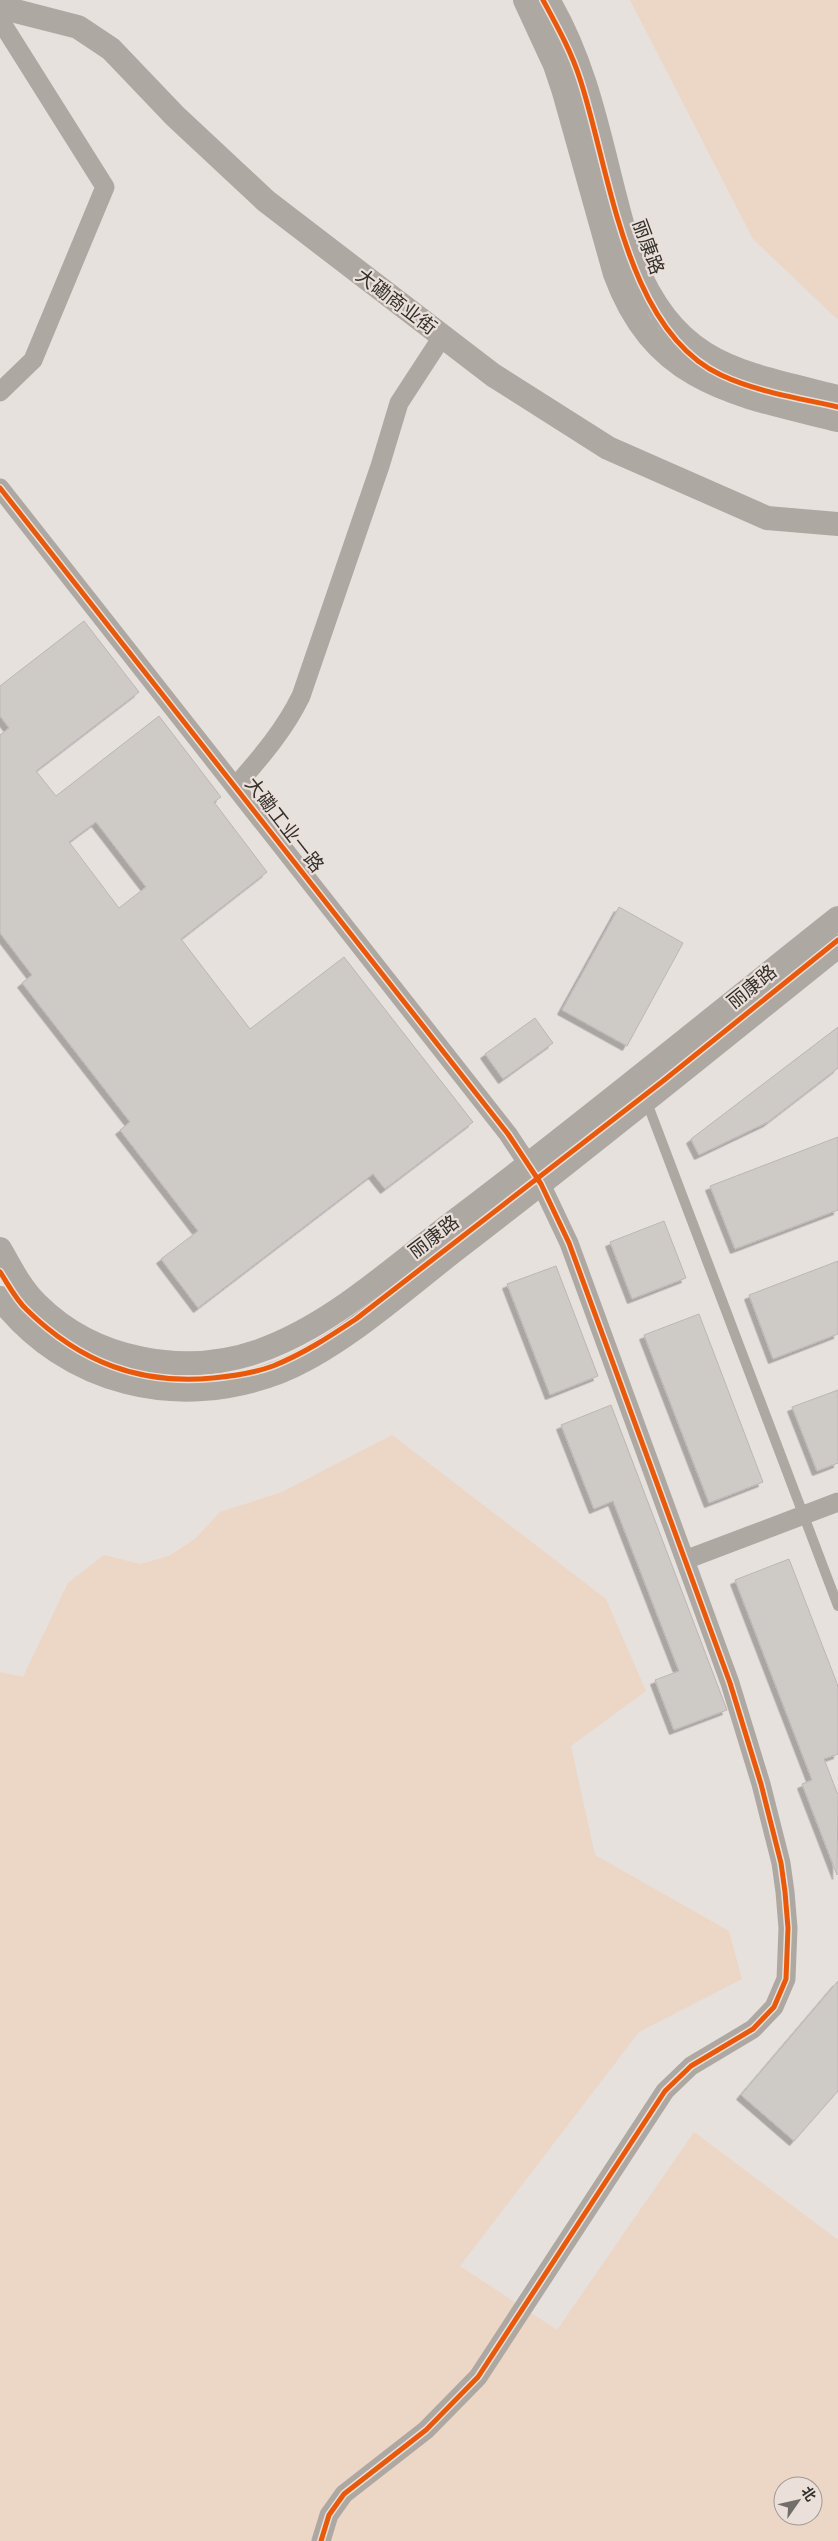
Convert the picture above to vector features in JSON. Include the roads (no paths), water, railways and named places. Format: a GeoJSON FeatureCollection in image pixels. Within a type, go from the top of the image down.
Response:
{"type":"FeatureCollection","features":[{"type":"Feature","properties":{"kind":"street","name":"丽康路"},"geometry":{"type":"LineString","coordinates":[[525,0],[552,57],[564,92],[615,274],[626,301],[643,328],[677,363],[710,384],[753,399],[838,420]]}},
{"type":"Feature","properties":{"kind":"street","name":"丽康路"},"geometry":{"type":"LineString","coordinates":[[548,0],[567,35],[587,87],[632,257],[662,314],[691,345],[728,366],[754,375],[838,397]]}},
{"type":"Feature","properties":{"kind":"street","name":"大磡商业街"},"geometry":{"type":"LineString","coordinates":[[0,7],[78,27],[112,49],[175,116],[266,201],[493,375],[608,448],[768,518],[838,524]]}},
{"type":"Feature","properties":{"kind":"street"},"geometry":{"type":"LineString","coordinates":[[0,20],[105,187],[33,360],[0,392]]}},
{"type":"Feature","properties":{"kind":"street"},"geometry":{"type":"LineString","coordinates":[[235,787],[280,732],[301,696],[380,466],[398,404],[442,337]]}},
{"type":"Feature","properties":{"kind":"street","name":"大磡工业一路"},"geometry":{"type":"LineString","coordinates":[[0,488],[535,1174],[569,1243],[730,1683],[781,1863],[788,1928],[786,1979],[782,1993],[770,2013],[752,2029],[691,2066],[665,2091],[478,2377],[426,2430],[344,2494],[329,2515],[321,2541]]}},
{"type":"Feature","properties":{"kind":"street","name":"丽康路"},"geometry":{"type":"LineString","coordinates":[[0,1298],[24,1327],[36,1338],[76,1364],[122,1382],[164,1389],[197,1389],[232,1384],[278,1373],[316,1353],[364,1320],[838,918]]}},
{"type":"Feature","properties":{"kind":"street","name":"丽康路"},"geometry":{"type":"LineString","coordinates":[[0,1249],[20,1282],[36,1303],[55,1320],[95,1344],[117,1353],[153,1362],[187,1363],[225,1359],[273,1345],[328,1316],[646,1100],[838,946]]}},
{"type":"Feature","properties":{"kind":"street"},"geometry":{"type":"LineString","coordinates":[[685,1560],[838,1502]]}},
{"type":"Feature","properties":{"kind":"lane"},"geometry":{"type":"LineString","coordinates":[[646,1100],[838,1606]]}}]}
